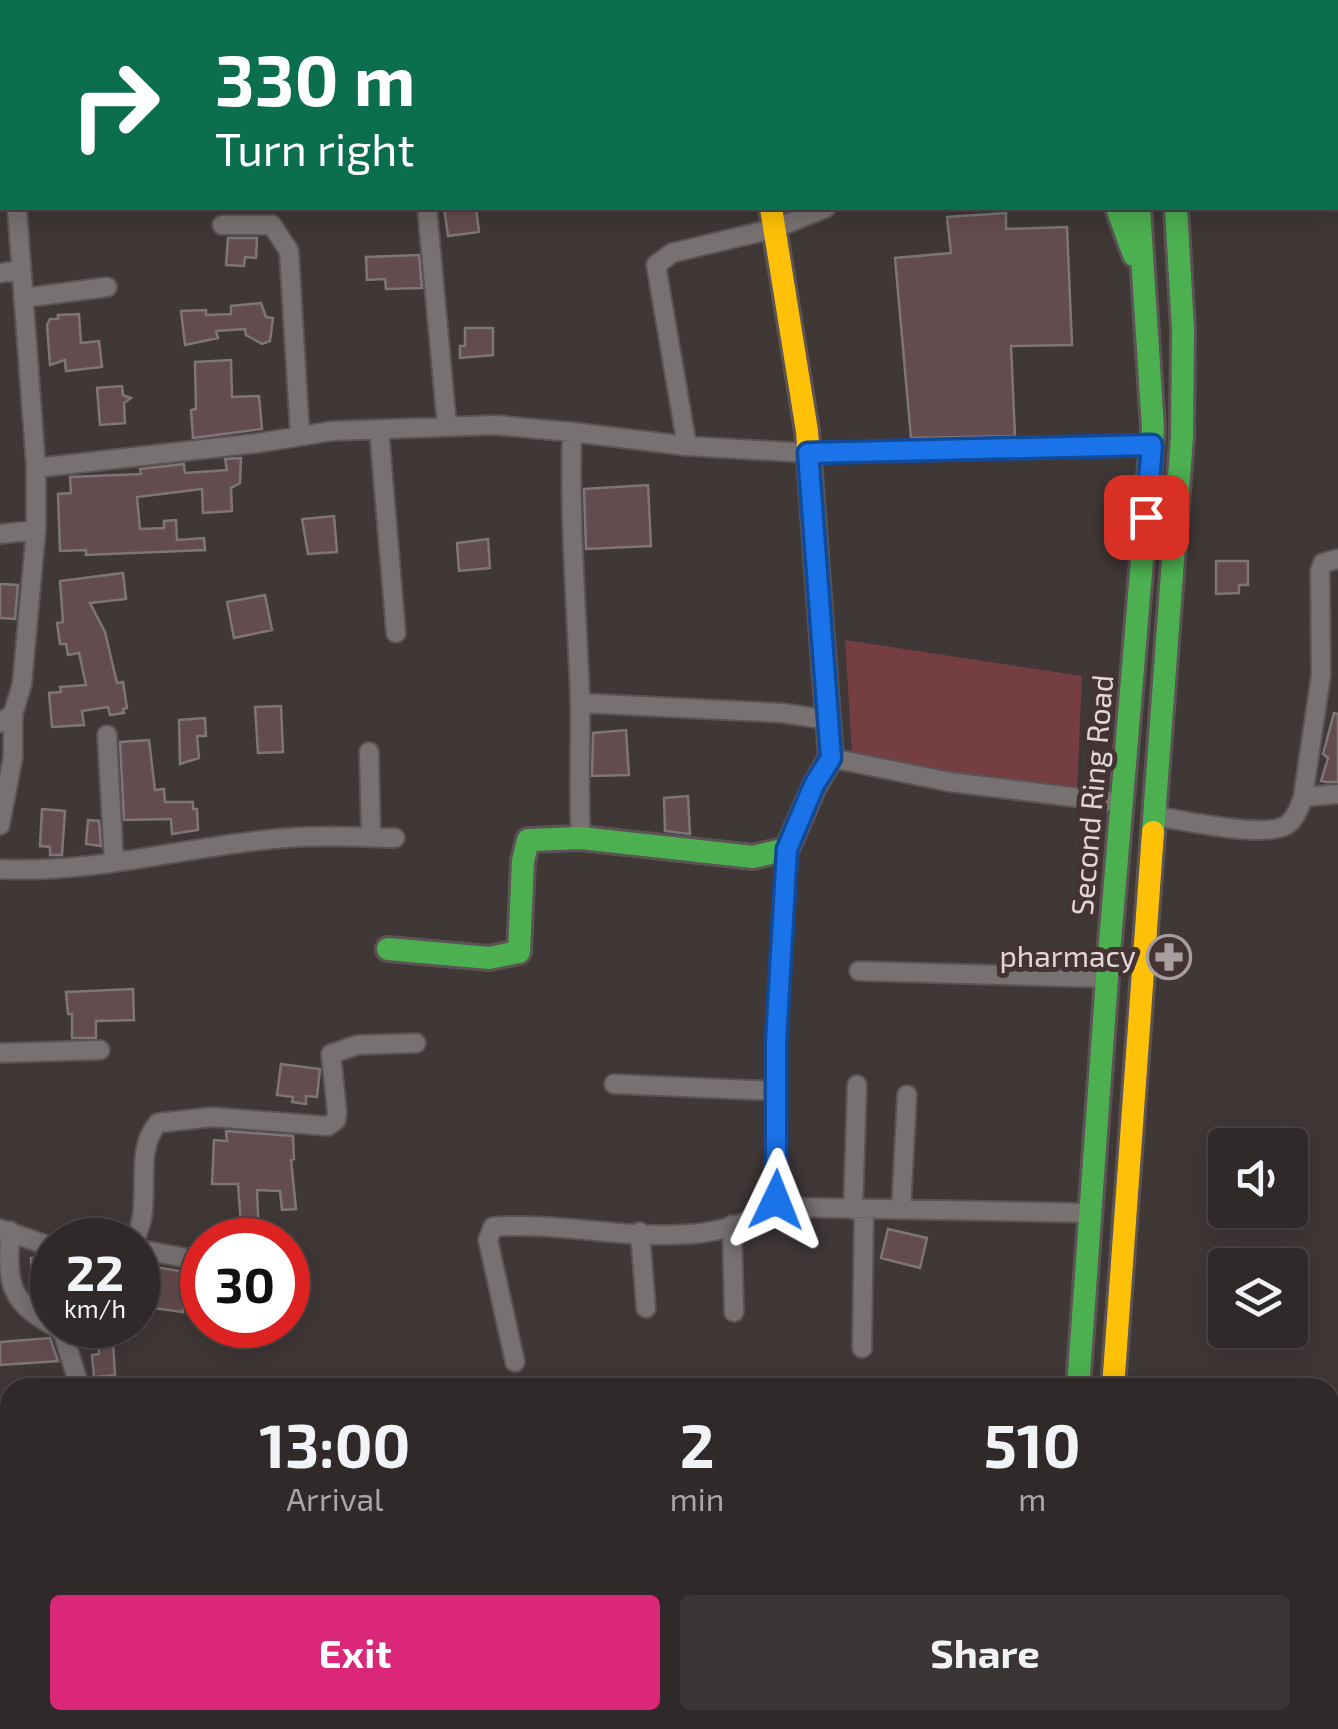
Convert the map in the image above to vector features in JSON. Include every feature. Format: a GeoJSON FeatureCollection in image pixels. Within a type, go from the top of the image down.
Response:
{"type":"FeatureCollection","features":[{"type":"Feature","properties":{"kind":"main road"},"geometry":{"type":"LineString","coordinates":[[1118,210],[1132,247],[1145,302]]}},
{"type":"Feature","properties":{"kind":"main road","name":"Second Ring Road"},"geometry":{"type":"LineString","coordinates":[[1079,1378],[1107,978],[1152,445],[1139,210]]}},
{"type":"Feature","properties":{"kind":"main road","name":"Second Ring Road"},"geometry":{"type":"LineString","coordinates":[[1114,1378],[1182,437],[1183,329],[1176,210]]}},
{"type":"Feature","properties":{"kind":"main road"},"geometry":{"type":"LineString","coordinates":[[388,950],[489,958],[515,955],[521,947],[526,844],[532,840],[581,838],[752,856],[787,849],[814,785],[831,758],[808,453],[773,218]]}},
{"type":"Feature","properties":{"kind":"street"},"geometry":{"type":"LineString","coordinates":[[428,210],[447,426]]}},
{"type":"Feature","properties":{"kind":"street"},"geometry":{"type":"LineString","coordinates":[[688,446],[656,264],[672,252],[773,218],[815,210]]}},
{"type":"Feature","properties":{"kind":"street"},"geometry":{"type":"LineString","coordinates":[[0,825],[13,758],[7,718],[22,684],[36,530],[36,468],[21,270],[12,216]]}},
{"type":"Feature","properties":{"kind":"street"},"geometry":{"type":"LineString","coordinates":[[222,225],[272,225],[288,251],[300,436]]}},
{"type":"Feature","properties":{"kind":"street"},"geometry":{"type":"LineString","coordinates":[[0,273],[21,270]]}},
{"type":"Feature","properties":{"kind":"street"},"geometry":{"type":"LineString","coordinates":[[23,298],[107,287]]}},
{"type":"Feature","properties":{"kind":"street"},"geometry":{"type":"LineString","coordinates":[[36,468],[300,436],[447,426],[532,426],[688,446],[808,453],[1152,445]]}},
{"type":"Feature","properties":{"kind":"street"},"geometry":{"type":"LineString","coordinates":[[379,429],[396,634]]}},
{"type":"Feature","properties":{"kind":"street"},"geometry":{"type":"LineString","coordinates":[[572,432],[570,500],[580,703],[581,838]]}},
{"type":"Feature","properties":{"kind":"street"},"geometry":{"type":"LineString","coordinates":[[0,534],[36,530]]}},
{"type":"Feature","properties":{"kind":"street"},"geometry":{"type":"LineString","coordinates":[[1155,816],[1267,831],[1289,824],[1303,797],[1320,675],[1320,571],[1323,564],[1338,559]]}},
{"type":"Feature","properties":{"kind":"street"},"geometry":{"type":"LineString","coordinates":[[580,703],[782,713],[830,720]]}},
{"type":"Feature","properties":{"kind":"street"},"geometry":{"type":"LineString","coordinates":[[107,736],[114,862]]}},
{"type":"Feature","properties":{"kind":"street"},"geometry":{"type":"LineString","coordinates":[[369,752],[371,838]]}},
{"type":"Feature","properties":{"kind":"street"},"geometry":{"type":"LineString","coordinates":[[831,758],[950,782],[1122,804]]}},
{"type":"Feature","properties":{"kind":"street"},"geometry":{"type":"LineString","coordinates":[[1303,797],[1338,794]]}},
{"type":"Feature","properties":{"kind":"street"},"geometry":{"type":"LineString","coordinates":[[0,869],[114,862],[287,838],[395,838]]}},
{"type":"Feature","properties":{"kind":"street"},"geometry":{"type":"LineString","coordinates":[[775,1207],[781,932],[787,849]]}},
{"type":"Feature","properties":{"kind":"street"},"geometry":{"type":"LineString","coordinates":[[859,971],[1107,978]]}},
{"type":"Feature","properties":{"kind":"street"},"geometry":{"type":"LineString","coordinates":[[142,1218],[148,1141],[158,1123],[212,1117],[328,1126],[336,1120],[337,1112],[330,1054],[357,1045],[416,1043]]}},
{"type":"Feature","properties":{"kind":"street"},"geometry":{"type":"LineString","coordinates":[[0,1053],[100,1050]]}},
{"type":"Feature","properties":{"kind":"street"},"geometry":{"type":"LineString","coordinates":[[614,1084],[777,1091]]}},
{"type":"Feature","properties":{"kind":"street"},"geometry":{"type":"LineString","coordinates":[[857,1085],[862,1348]]}},
{"type":"Feature","properties":{"kind":"street"},"geometry":{"type":"LineString","coordinates":[[901,1210],[907,1095]]}},
{"type":"Feature","properties":{"kind":"street"},"geometry":{"type":"LineString","coordinates":[[515,1362],[488,1240],[493,1227],[688,1234],[757,1219],[775,1207],[1091,1213]]}},
{"type":"Feature","properties":{"kind":"street"},"geometry":{"type":"LineString","coordinates":[[732,1225],[734,1312]]}},
{"type":"Feature","properties":{"kind":"street"},"geometry":{"type":"LineString","coordinates":[[30,1240],[5,1230],[11,1287],[30,1312]]}},
{"type":"Feature","properties":{"kind":"street"},"geometry":{"type":"LineString","coordinates":[[640,1232],[646,1308]]}},
{"type":"Feature","properties":{"kind":"street"},"geometry":{"type":"LineString","coordinates":[[69,1348],[77,1378]]}},
{"type":"Feature","properties":{"kind":"shaded area"},"geometry":{"type":"Polygon","coordinates":[[[845,640],[1082,676],[1077,792],[858,761],[852,753],[845,640]]]}},
{"type":"Feature","properties":{"kind":"building"},"geometry":{"type":"Polygon","coordinates":[[[444,210],[476,210],[479,232],[448,236],[444,210]]]}},
{"type":"Feature","properties":{"kind":"building"},"geometry":{"type":"Polygon","coordinates":[[[1006,213],[1006,229],[1067,227],[1072,345],[1011,346],[1015,436],[911,438],[895,258],[951,253],[947,217],[1006,213]]]}},
{"type":"Feature","properties":{"kind":"building"},"geometry":{"type":"Polygon","coordinates":[[[228,238],[257,238],[256,258],[245,257],[244,266],[226,265],[228,238]]]}},
{"type":"Feature","properties":{"kind":"building"},"geometry":{"type":"Polygon","coordinates":[[[419,255],[422,288],[386,289],[385,279],[367,280],[366,257],[419,255]]]}},
{"type":"Feature","properties":{"kind":"building"},"geometry":{"type":"Polygon","coordinates":[[[261,303],[266,317],[273,318],[270,341],[262,344],[246,335],[245,329],[216,331],[218,338],[185,345],[181,311],[231,314],[231,306],[261,303]]]}},
{"type":"Feature","properties":{"kind":"building"},"geometry":{"type":"Polygon","coordinates":[[[79,314],[81,343],[99,341],[102,367],[66,371],[65,360],[50,365],[50,319],[79,314]]]}},
{"type":"Feature","properties":{"kind":"building"},"geometry":{"type":"Polygon","coordinates":[[[465,328],[493,328],[493,355],[460,358],[465,328]]]}},
{"type":"Feature","properties":{"kind":"building"},"geometry":{"type":"Polygon","coordinates":[[[231,360],[232,397],[259,396],[262,429],[193,438],[195,362],[231,360]]]}},
{"type":"Feature","properties":{"kind":"building"},"geometry":{"type":"Polygon","coordinates":[[[122,386],[123,395],[131,398],[124,403],[125,423],[100,425],[97,388],[122,386]]]}},
{"type":"Feature","properties":{"kind":"building"},"geometry":{"type":"Polygon","coordinates":[[[241,458],[240,483],[231,488],[232,511],[203,513],[202,489],[137,497],[140,529],[164,528],[164,521],[176,520],[177,540],[204,538],[205,550],[86,555],[86,550],[60,551],[58,494],[71,493],[70,477],[141,474],[140,469],[184,464],[185,473],[227,470],[225,459],[241,458]]]}},
{"type":"Feature","properties":{"kind":"building"},"geometry":{"type":"Polygon","coordinates":[[[648,485],[651,546],[586,549],[584,489],[648,485]]]}},
{"type":"Feature","properties":{"kind":"building"},"geometry":{"type":"Polygon","coordinates":[[[334,516],[337,552],[308,554],[302,519],[334,516]]]}},
{"type":"Feature","properties":{"kind":"building"},"geometry":{"type":"Polygon","coordinates":[[[488,539],[490,568],[459,571],[457,543],[488,539]]]}},
{"type":"Feature","properties":{"kind":"building"},"geometry":{"type":"Polygon","coordinates":[[[1216,561],[1248,561],[1248,585],[1239,585],[1239,593],[1216,594],[1216,561]]]}},
{"type":"Feature","properties":{"kind":"building"},"geometry":{"type":"Polygon","coordinates":[[[123,573],[126,599],[90,603],[105,632],[117,683],[123,682],[127,708],[124,713],[110,715],[108,707],[82,711],[84,725],[52,727],[49,693],[61,692],[60,687],[86,685],[79,653],[68,655],[66,644],[60,644],[60,581],[123,573]]]}},
{"type":"Feature","properties":{"kind":"building"},"geometry":{"type":"Polygon","coordinates":[[[0,584],[18,585],[15,619],[0,618],[0,584]]]}},
{"type":"Feature","properties":{"kind":"building"},"geometry":{"type":"Polygon","coordinates":[[[265,595],[272,630],[234,638],[227,602],[265,595]]]}},
{"type":"Feature","properties":{"kind":"building"},"geometry":{"type":"Polygon","coordinates":[[[281,706],[283,752],[258,753],[255,707],[281,706]]]}},
{"type":"Feature","properties":{"kind":"building"},"geometry":{"type":"Polygon","coordinates":[[[1334,713],[1338,714],[1338,782],[1326,782],[1321,781],[1328,758],[1323,754],[1334,713]]]}},
{"type":"Feature","properties":{"kind":"building"},"geometry":{"type":"Polygon","coordinates":[[[205,718],[206,736],[197,736],[199,758],[180,764],[179,720],[205,718]]]}},
{"type":"Feature","properties":{"kind":"building"},"geometry":{"type":"Polygon","coordinates":[[[626,730],[629,775],[592,776],[593,733],[626,730]]]}},
{"type":"Feature","properties":{"kind":"building"},"geometry":{"type":"Polygon","coordinates":[[[149,740],[155,790],[164,789],[165,802],[193,802],[198,830],[172,834],[171,819],[124,820],[120,742],[149,740]]]}},
{"type":"Feature","properties":{"kind":"building"},"geometry":{"type":"Polygon","coordinates":[[[688,796],[690,834],[665,831],[664,798],[688,796]]]}},
{"type":"Feature","properties":{"kind":"building"},"geometry":{"type":"Polygon","coordinates":[[[42,809],[65,811],[62,855],[50,855],[50,847],[40,846],[42,809]]]}},
{"type":"Feature","properties":{"kind":"building"},"geometry":{"type":"Polygon","coordinates":[[[88,820],[99,821],[101,846],[86,844],[88,820]]]}},
{"type":"Feature","properties":{"kind":"building"},"geometry":{"type":"Polygon","coordinates":[[[133,989],[134,1020],[96,1021],[96,1038],[72,1038],[72,1014],[68,1014],[66,992],[133,989]]]}},
{"type":"Feature","properties":{"kind":"building"},"geometry":{"type":"Polygon","coordinates":[[[281,1064],[320,1069],[317,1097],[306,1096],[306,1104],[277,1095],[281,1064]]]}},
{"type":"Feature","properties":{"kind":"building"},"geometry":{"type":"Polygon","coordinates":[[[226,1131],[293,1136],[296,1209],[282,1210],[280,1191],[257,1190],[258,1218],[240,1218],[238,1184],[212,1184],[214,1140],[227,1141],[226,1131]]]}},
{"type":"Feature","properties":{"kind":"building"},"geometry":{"type":"Polygon","coordinates":[[[888,1229],[927,1238],[920,1268],[881,1258],[888,1229]]]}},
{"type":"Feature","properties":{"kind":"building"},"geometry":{"type":"Polygon","coordinates":[[[160,1268],[180,1271],[180,1312],[160,1309],[160,1268]]]}},
{"type":"Feature","properties":{"kind":"building"},"geometry":{"type":"Polygon","coordinates":[[[30,1340],[30,1348],[53,1348],[58,1361],[0,1365],[0,1342],[30,1340]]]}},
{"type":"Feature","properties":{"kind":"building"},"geometry":{"type":"Polygon","coordinates":[[[99,1348],[113,1348],[115,1375],[94,1377],[92,1355],[99,1354],[99,1348]]]}},
{"type":"Feature","properties":{"kind":"traffic: fast"},"geometry":{"type":"LineString","coordinates":[[1118,210],[1134,255]]}},
{"type":"Feature","properties":{"kind":"traffic: fast"},"geometry":{"type":"LineString","coordinates":[[1079,1378],[1107,978],[1153,429],[1139,210]]}},
{"type":"Feature","properties":{"kind":"traffic: fast"},"geometry":{"type":"LineString","coordinates":[[1153,832],[1182,437],[1183,329],[1176,210]]}},
{"type":"Feature","properties":{"kind":"traffic: fast"},"geometry":{"type":"LineString","coordinates":[[388,949],[489,958],[519,952],[523,861],[528,840],[581,838],[753,857],[787,849],[831,758],[821,625]]}},
{"type":"Feature","properties":{"kind":"traffic: slow"},"geometry":{"type":"LineString","coordinates":[[771,210],[807,431],[821,625]]}},
{"type":"Feature","properties":{"kind":"traffic: slow"},"geometry":{"type":"LineString","coordinates":[[1114,1378],[1153,832]]}},
{"type":"Feature","properties":{"kind":"place","name":"pharmacy"},"geometry":{"type":"Point","coordinates":[1169,957]}},
{"type":"Feature","properties":{"kind":"route"},"geometry":{"type":"LineString","coordinates":[[776,1200],[776,1042],[787,849],[814,785],[831,758],[808,453],[1152,445],[1146,517]]}}]}
